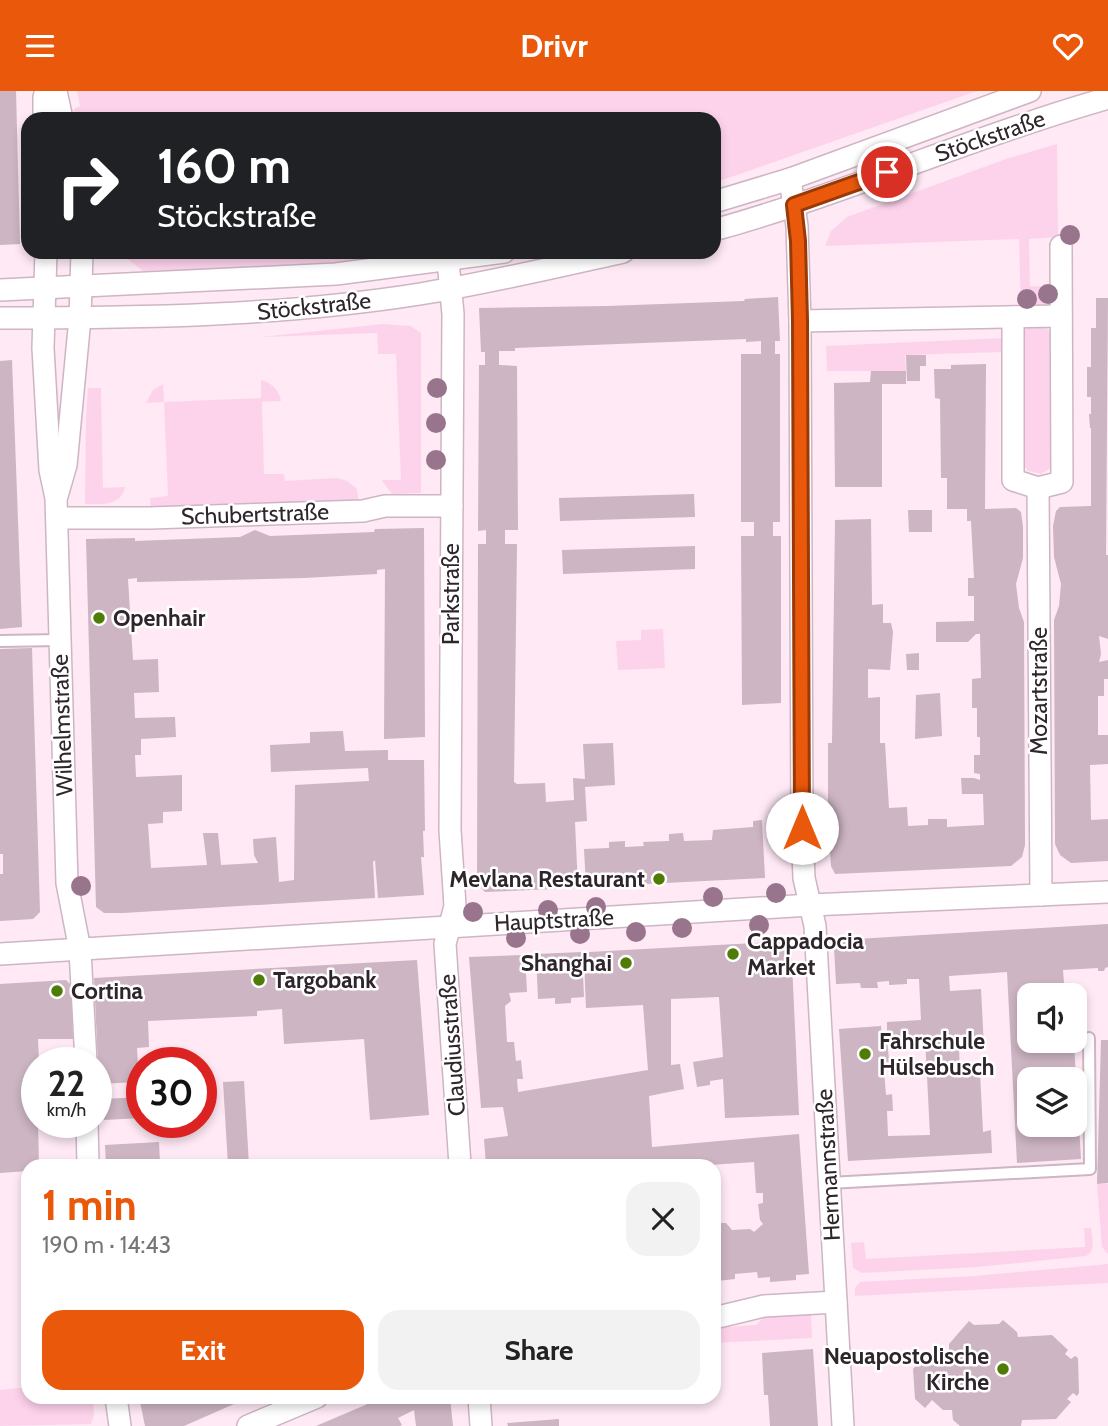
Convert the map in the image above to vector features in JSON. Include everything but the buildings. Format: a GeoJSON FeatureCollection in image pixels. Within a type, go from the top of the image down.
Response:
{"type":"FeatureCollection","features":[{"type":"Feature","properties":{"kind":"street"},"geometry":{"type":"LineString","coordinates":[[44,112],[46,91]]}},
{"type":"Feature","properties":{"kind":"street"},"geometry":{"type":"LineString","coordinates":[[56,91],[60,112]]}},
{"type":"Feature","properties":{"kind":"street","name":"Stöckstraße"},"geometry":{"type":"LineString","coordinates":[[721,200],[790,179],[1030,91]]}},
{"type":"Feature","properties":{"kind":"street","name":"Stöckstraße"},"geometry":{"type":"LineString","coordinates":[[721,228],[1108,98]]}},
{"type":"Feature","properties":{"kind":"street","name":"Hermannstraße"},"geometry":{"type":"LineString","coordinates":[[790,179],[798,241],[800,321],[804,878],[815,926],[843,1426]]}},
{"type":"Feature","properties":{"kind":"street"},"geometry":{"type":"LineString","coordinates":[[1013,317],[1013,480],[1038,488],[1062,482],[1061,246]]}},
{"type":"Feature","properties":{"kind":"street","name":"Wilhelmstraße"},"geometry":{"type":"LineString","coordinates":[[46,259],[43,348],[50,470],[57,508],[66,883],[80,950],[85,1047]]}},
{"type":"Feature","properties":{"kind":"street","name":"Wilhelmstraße"},"geometry":{"type":"LineString","coordinates":[[57,508],[66,465],[80,318],[82,259]]}},
{"type":"Feature","properties":{"kind":"street","name":"Stöckstraße"},"geometry":{"type":"LineString","coordinates":[[0,290],[336,274],[460,259]]}},
{"type":"Feature","properties":{"kind":"street","name":"Stöckstraße"},"geometry":{"type":"LineString","coordinates":[[0,318],[256,312],[388,298],[451,288],[590,259]]}},
{"type":"Feature","properties":{"kind":"street","name":"Parkstraße"},"geometry":{"type":"LineString","coordinates":[[448,261],[453,314],[450,830],[456,906],[450,926]]}},
{"type":"Feature","properties":{"kind":"street"},"geometry":{"type":"LineString","coordinates":[[800,321],[1061,316]]}},
{"type":"Feature","properties":{"kind":"street","name":"Mozartstraße"},"geometry":{"type":"LineString","coordinates":[[1038,488],[1041,895]]}},
{"type":"Feature","properties":{"kind":"street","name":"Schubertstraße"},"geometry":{"type":"LineString","coordinates":[[57,508],[150,518],[363,511],[385,506],[452,506]]}},
{"type":"Feature","properties":{"kind":"street","name":"Hauptstraße"},"geometry":{"type":"LineString","coordinates":[[0,954],[810,905],[1108,892]]}},
{"type":"Feature","properties":{"kind":"street","name":"Claudiusstraße"},"geometry":{"type":"LineString","coordinates":[[450,926],[445,944],[460,1159]]}},
{"type":"Feature","properties":{"kind":"street"},"geometry":{"type":"LineString","coordinates":[[88,1138],[88,1159]]}},
{"type":"Feature","properties":{"kind":"street"},"geometry":{"type":"LineString","coordinates":[[721,1316],[764,1306],[836,1302]]}},
{"type":"Feature","properties":{"kind":"street"},"geometry":{"type":"LineString","coordinates":[[117,1404],[120,1426]]}},
{"type":"Feature","properties":{"kind":"street"},"geometry":{"type":"LineString","coordinates":[[248,1426],[300,1404]]}},
{"type":"Feature","properties":{"kind":"street"},"geometry":{"type":"LineString","coordinates":[[479,1404],[481,1426]]}},
{"type":"Feature","properties":{"kind":"lane"},"geometry":{"type":"LineString","coordinates":[[0,641],[60,640]]}},
{"type":"Feature","properties":{"kind":"lane"},"geometry":{"type":"LineString","coordinates":[[829,1183],[1090,1169],[1089,1038]]}},
{"type":"Feature","properties":{"kind":"shaded area"},"geometry":{"type":"Polygon","coordinates":[[[77,91],[977,91],[721,181],[721,112],[74,112],[74,109],[80,106],[77,91]]]}},
{"type":"Feature","properties":{"kind":"shaded area"},"geometry":{"type":"Polygon","coordinates":[[[1057,144],[1058,237],[1029,239],[1030,286],[1051,287],[1052,302],[1049,304],[1021,306],[1019,239],[825,246],[831,231],[847,217],[1006,159],[1057,144]]]}},
{"type":"Feature","properties":{"kind":"shaded area"},"geometry":{"type":"Polygon","coordinates":[[[128,259],[382,259],[351,263],[143,271],[128,259]]]}},
{"type":"Feature","properties":{"kind":"shaded area"},"geometry":{"type":"Polygon","coordinates":[[[383,324],[411,326],[421,333],[421,493],[392,494],[382,480],[401,480],[396,354],[378,354],[377,333],[262,337],[383,324]]]}},
{"type":"Feature","properties":{"kind":"shaded area"},"geometry":{"type":"Polygon","coordinates":[[[1028,326],[1044,326],[1052,333],[1052,467],[1041,474],[1028,471],[1021,462],[1021,330],[1028,326]]]}},
{"type":"Feature","properties":{"kind":"shaded area"},"geometry":{"type":"Polygon","coordinates":[[[1003,338],[1003,352],[905,355],[906,371],[827,371],[826,346],[1003,338]]]}},
{"type":"Feature","properties":{"kind":"shaded area"},"geometry":{"type":"Polygon","coordinates":[[[261,380],[268,383],[277,390],[281,401],[262,402],[264,474],[284,474],[285,481],[337,478],[347,481],[357,489],[359,505],[151,512],[150,498],[168,496],[164,402],[261,398],[261,380]]]}},
{"type":"Feature","properties":{"kind":"shaded area"},"geometry":{"type":"Polygon","coordinates":[[[163,384],[164,402],[146,403],[153,390],[163,384]]]}},
{"type":"Feature","properties":{"kind":"shaded area"},"geometry":{"type":"Polygon","coordinates":[[[88,388],[101,388],[103,488],[125,487],[119,498],[110,503],[85,504],[88,388]]]}},
{"type":"Feature","properties":{"kind":"shaded area"},"geometry":{"type":"Polygon","coordinates":[[[663,629],[665,668],[618,670],[616,641],[641,640],[641,630],[663,629]]]}},
{"type":"Feature","properties":{"kind":"shaded area"},"geometry":{"type":"Polygon","coordinates":[[[1097,1184],[1108,1184],[1108,1254],[1102,1247],[1097,1184]]]}},
{"type":"Feature","properties":{"kind":"shaded area"},"geometry":{"type":"Polygon","coordinates":[[[1084,1228],[1091,1228],[1092,1240],[1091,1251],[1086,1256],[978,1267],[862,1273],[853,1268],[851,1243],[864,1242],[866,1259],[1085,1247],[1084,1228]]]}},
{"type":"Feature","properties":{"kind":"shaded area"},"geometry":{"type":"Polygon","coordinates":[[[1108,1264],[1108,1283],[855,1296],[855,1288],[860,1282],[975,1276],[1108,1264]]]}},
{"type":"Feature","properties":{"kind":"shaded area"},"geometry":{"type":"Polygon","coordinates":[[[811,1313],[812,1338],[721,1343],[721,1328],[756,1325],[764,1317],[811,1313]]]}},
{"type":"Feature","properties":{"kind":"shaded area"},"geometry":{"type":"Polygon","coordinates":[[[21,1388],[21,1404],[93,1404],[94,1415],[91,1424],[0,1426],[0,1390],[21,1388]]]}},
{"type":"Feature","properties":{"kind":"place","name":"Openhair"},"geometry":{"type":"Point","coordinates":[99,618]}},
{"type":"Feature","properties":{"kind":"place","name":"Mevlana Restaurant"},"geometry":{"type":"Point","coordinates":[659,879]}},
{"type":"Feature","properties":{"kind":"place","name":"Cappadocia Market"},"geometry":{"type":"Point","coordinates":[733,954]}},
{"type":"Feature","properties":{"kind":"place","name":"Shanghai"},"geometry":{"type":"Point","coordinates":[626,963]}},
{"type":"Feature","properties":{"kind":"place","name":"Targobank"},"geometry":{"type":"Point","coordinates":[259,980]}},
{"type":"Feature","properties":{"kind":"place","name":"Cortina"},"geometry":{"type":"Point","coordinates":[57,991]}},
{"type":"Feature","properties":{"kind":"place","name":"Fahrschule Hülsebusch"},"geometry":{"type":"Point","coordinates":[865,1054]}},
{"type":"Feature","properties":{"kind":"place","name":"Neuapostolische Kirche"},"geometry":{"type":"Point","coordinates":[1003,1369]}},
{"type":"Feature","properties":{"kind":"route"},"geometry":{"type":"LineString","coordinates":[[802,828],[800,321],[798,241],[794,205],[887,172]]}}]}
